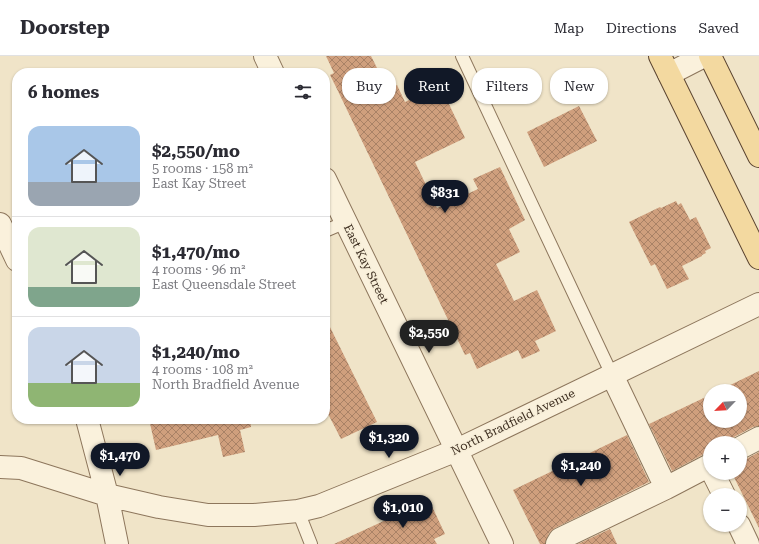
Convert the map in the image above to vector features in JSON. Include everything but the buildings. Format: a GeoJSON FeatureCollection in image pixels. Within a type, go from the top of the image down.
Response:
{"type":"FeatureCollection","features":[{"type":"Feature","properties":{"kind":"main road"},"geometry":{"type":"LineString","coordinates":[[710,56],[759,156]]}},
{"type":"Feature","properties":{"kind":"main road"},"geometry":{"type":"LineString","coordinates":[[665,65],[759,258]]}},
{"type":"Feature","properties":{"kind":"street"},"geometry":{"type":"LineString","coordinates":[[265,56],[271,68]]}},
{"type":"Feature","properties":{"kind":"street"},"geometry":{"type":"LineString","coordinates":[[665,65],[704,56]]}},
{"type":"Feature","properties":{"kind":"street","name":"East Kay Street"},"geometry":{"type":"LineString","coordinates":[[330,189],[502,544]]}},
{"type":"Feature","properties":{"kind":"street"},"geometry":{"type":"LineString","coordinates":[[0,224],[12,249]]}},
{"type":"Feature","properties":{"kind":"street","name":"North Bradfield Avenue"},"geometry":{"type":"LineString","coordinates":[[0,467],[21,468],[107,495],[159,507],[208,515],[254,515],[298,511],[319,506],[457,450],[759,304]]}},
{"type":"Feature","properties":{"kind":"street"},"geometry":{"type":"LineString","coordinates":[[612,375],[666,488]]}},
{"type":"Feature","properties":{"kind":"street"},"geometry":{"type":"LineString","coordinates":[[88,424],[107,495],[117,544]]}},
{"type":"Feature","properties":{"kind":"street"},"geometry":{"type":"LineString","coordinates":[[747,444],[759,438]]}},
{"type":"Feature","properties":{"kind":"street"},"geometry":{"type":"LineString","coordinates":[[557,544],[560,539],[703,469]]}},
{"type":"Feature","properties":{"kind":"street"},"geometry":{"type":"LineString","coordinates":[[742,532],[748,544]]}},
{"type":"Feature","properties":{"kind":"lane"},"geometry":{"type":"LineString","coordinates":[[462,56],[612,375]]}},
{"type":"Feature","properties":{"kind":"lane"},"geometry":{"type":"LineString","coordinates":[[330,229],[346,222]]}},
{"type":"Feature","properties":{"kind":"lane"},"geometry":{"type":"LineString","coordinates":[[298,511],[311,544]]}}]}
